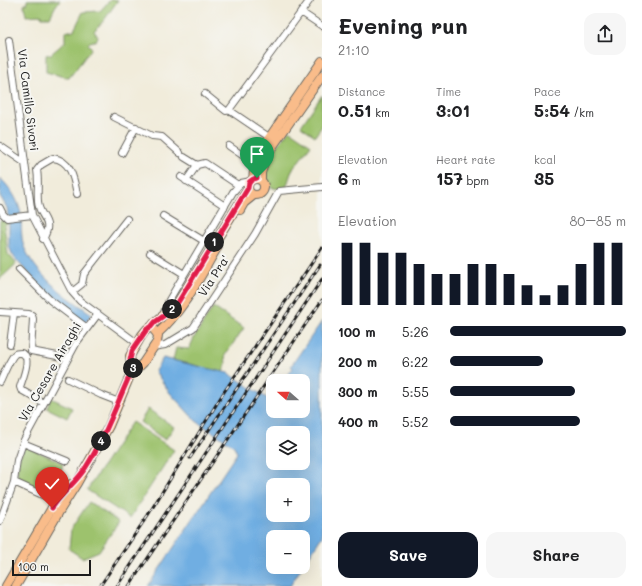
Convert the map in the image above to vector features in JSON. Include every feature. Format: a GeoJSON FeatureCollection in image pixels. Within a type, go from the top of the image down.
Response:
{"type":"FeatureCollection","features":[{"type":"Feature","properties":{"kind":"main road","name":"Via Pra'"},"geometry":{"type":"LineString","coordinates":[[253,182],[255,164],[260,151],[322,62]]}},
{"type":"Feature","properties":{"kind":"main road","name":"Via Pra'"},"geometry":{"type":"LineString","coordinates":[[137,343],[147,329],[177,304],[253,182],[261,172],[266,156],[322,76]]}},
{"type":"Feature","properties":{"kind":"main road","name":"Via Pra'"},"geometry":{"type":"LineString","coordinates":[[158,336],[182,307],[244,203],[254,195],[260,194],[263,191],[264,185],[253,182]]}},
{"type":"Feature","properties":{"kind":"main road"},"geometry":{"type":"LineString","coordinates":[[253,182],[250,192],[254,195]]}},
{"type":"Feature","properties":{"kind":"main road"},"geometry":{"type":"LineString","coordinates":[[134,366],[140,366],[143,364],[153,348],[158,336],[151,327]]}},
{"type":"Feature","properties":{"kind":"main road"},"geometry":{"type":"LineString","coordinates":[[134,366],[131,364],[130,356],[137,343]]}},
{"type":"Feature","properties":{"kind":"main road"},"geometry":{"type":"LineString","coordinates":[[6,586],[60,503],[85,469],[109,426],[134,366]]}},
{"type":"Feature","properties":{"kind":"main road"},"geometry":{"type":"LineString","coordinates":[[16,586],[60,503]]}},
{"type":"Feature","properties":{"kind":"street"},"geometry":{"type":"LineString","coordinates":[[228,110],[310,0]]}},
{"type":"Feature","properties":{"kind":"street"},"geometry":{"type":"LineString","coordinates":[[301,12],[322,26]]}},
{"type":"Feature","properties":{"kind":"street","name":"Via Camillo Sivori"},"geometry":{"type":"LineString","coordinates":[[9,40],[32,215],[43,239],[72,292],[80,301],[137,343]]}},
{"type":"Feature","properties":{"kind":"street"},"geometry":{"type":"LineString","coordinates":[[205,94],[269,137]]}},
{"type":"Feature","properties":{"kind":"street"},"geometry":{"type":"LineString","coordinates":[[114,117],[152,136],[162,137],[183,156],[197,165]]}},
{"type":"Feature","properties":{"kind":"street"},"geometry":{"type":"LineString","coordinates":[[122,154],[136,127]]}},
{"type":"Feature","properties":{"kind":"street"},"geometry":{"type":"LineString","coordinates":[[0,146],[25,163]]}},
{"type":"Feature","properties":{"kind":"street"},"geometry":{"type":"LineString","coordinates":[[229,146],[255,164]]}},
{"type":"Feature","properties":{"kind":"street"},"geometry":{"type":"LineString","coordinates":[[43,239],[48,228],[47,222],[38,203],[39,180],[37,170],[40,165],[53,158],[68,164],[77,194]]}},
{"type":"Feature","properties":{"kind":"street"},"geometry":{"type":"LineString","coordinates":[[225,206],[185,180],[197,165],[205,163],[238,185],[241,183],[253,182]]}},
{"type":"Feature","properties":{"kind":"street","name":"Via Pra'"},"geometry":{"type":"LineString","coordinates":[[162,317],[169,300],[238,185]]}},
{"type":"Feature","properties":{"kind":"street","name":"Via Pra'"},"geometry":{"type":"LineString","coordinates":[[153,348],[165,345],[193,328],[255,234],[279,191],[322,187]]}},
{"type":"Feature","properties":{"kind":"street"},"geometry":{"type":"LineString","coordinates":[[0,208],[7,218],[32,215]]}},
{"type":"Feature","properties":{"kind":"street"},"geometry":{"type":"LineString","coordinates":[[163,216],[204,240]]}},
{"type":"Feature","properties":{"kind":"street"},"geometry":{"type":"LineString","coordinates":[[72,292],[82,284],[84,274],[127,219]]}},
{"type":"Feature","properties":{"kind":"street"},"geometry":{"type":"LineString","coordinates":[[150,253],[184,274]]}},
{"type":"Feature","properties":{"kind":"street"},"geometry":{"type":"LineString","coordinates":[[19,269],[50,300],[87,328]]}},
{"type":"Feature","properties":{"kind":"street"},"geometry":{"type":"LineString","coordinates":[[0,312],[32,315],[31,351],[68,358]]}},
{"type":"Feature","properties":{"kind":"street"},"geometry":{"type":"LineString","coordinates":[[10,344],[14,313]]}},
{"type":"Feature","properties":{"kind":"street","name":"Via Cesare Airaghi"},"geometry":{"type":"LineString","coordinates":[[0,521],[14,482],[17,460],[23,443],[77,342],[98,314]]}},
{"type":"Feature","properties":{"kind":"street"},"geometry":{"type":"LineString","coordinates":[[158,336],[165,342],[168,342]]}},
{"type":"Feature","properties":{"kind":"street"},"geometry":{"type":"LineString","coordinates":[[0,382],[12,357],[20,352],[23,353],[27,357],[27,362],[20,387],[21,390],[44,403]]}},
{"type":"Feature","properties":{"kind":"street"},"geometry":{"type":"LineString","coordinates":[[68,379],[102,396],[119,402]]}},
{"type":"Feature","properties":{"kind":"street"},"geometry":{"type":"LineString","coordinates":[[23,443],[67,461]]}},
{"type":"Feature","properties":{"kind":"street"},"geometry":{"type":"LineString","coordinates":[[14,482],[60,503]]}},
{"type":"Feature","properties":{"kind":"green space"},"geometry":{"type":"Polygon","coordinates":[[[27,0],[60,0],[50,17],[42,17],[41,15],[26,16],[24,5],[27,3],[27,0]]]}},
{"type":"Feature","properties":{"kind":"green space"},"geometry":{"type":"Polygon","coordinates":[[[110,0],[118,0],[105,19],[94,31],[98,37],[97,40],[88,44],[92,48],[69,78],[46,72],[46,55],[51,54],[65,42],[65,32],[74,30],[83,12],[100,11],[110,0]]]}},
{"type":"Feature","properties":{"kind":"green space"},"geometry":{"type":"Polygon","coordinates":[[[322,95],[322,126],[315,136],[301,126],[322,95]]]}},
{"type":"Feature","properties":{"kind":"green space"},"geometry":{"type":"Polygon","coordinates":[[[289,130],[311,145],[292,170],[286,188],[280,189],[268,185],[266,169],[276,148],[289,130]]]}},
{"type":"Feature","properties":{"kind":"green space"},"geometry":{"type":"Polygon","coordinates":[[[9,219],[9,223],[4,225],[8,254],[16,263],[0,279],[0,221],[9,219]]]}},
{"type":"Feature","properties":{"kind":"green space"},"geometry":{"type":"Polygon","coordinates":[[[213,307],[244,328],[225,355],[226,364],[223,372],[173,360],[176,348],[189,349],[213,307]]]}},
{"type":"Feature","properties":{"kind":"green space"},"geometry":{"type":"Polygon","coordinates":[[[51,398],[72,408],[67,418],[47,408],[51,398]]]}},
{"type":"Feature","properties":{"kind":"green space"},"geometry":{"type":"Polygon","coordinates":[[[148,409],[174,427],[165,440],[140,422],[148,409]]]}},
{"type":"Feature","properties":{"kind":"green space"},"geometry":{"type":"Polygon","coordinates":[[[132,422],[174,450],[130,518],[87,490],[132,422]]]}},
{"type":"Feature","properties":{"kind":"green space"},"geometry":{"type":"Polygon","coordinates":[[[25,446],[63,463],[58,484],[49,496],[17,481],[18,460],[25,446]]]}},
{"type":"Feature","properties":{"kind":"green space"},"geometry":{"type":"Polygon","coordinates":[[[89,502],[119,522],[99,551],[82,558],[69,549],[71,529],[89,502]]]}},
{"type":"Feature","properties":{"kind":"water"},"geometry":{"type":"Polygon","coordinates":[[[0,178],[7,185],[19,205],[23,243],[26,251],[46,279],[92,314],[85,323],[65,309],[49,295],[12,254],[9,246],[9,223],[7,208],[0,196],[0,178]]]}},
{"type":"Feature","properties":{"kind":"water"},"geometry":{"type":"Polygon","coordinates":[[[322,321],[322,536],[310,555],[310,530],[266,530],[266,574],[298,574],[290,586],[148,586],[237,453],[234,446],[196,421],[170,393],[155,371],[163,358],[228,373],[266,397],[266,418],[310,418],[310,374],[289,374],[293,368],[291,366],[322,321]]]}},
{"type":"Feature","properties":{"kind":"railway"},"geometry":{"type":"LineString","coordinates":[[100,586],[148,515],[224,392],[322,248]]}},
{"type":"Feature","properties":{"kind":"railway"},"geometry":{"type":"LineString","coordinates":[[190,458],[320,265]]}},
{"type":"Feature","properties":{"kind":"railway"},"geometry":{"type":"LineString","coordinates":[[117,586],[322,279]]}},
{"type":"Feature","properties":{"kind":"railway"},"geometry":{"type":"LineString","coordinates":[[129,586],[322,300]]}},
{"type":"Feature","properties":{"kind":"route"},"geometry":{"type":"LineString","coordinates":[[52,508],[56,501],[85,469],[109,426],[134,366],[131,364],[130,360],[132,351],[147,329],[177,304],[248,188],[249,182],[257,178]]}}]}
